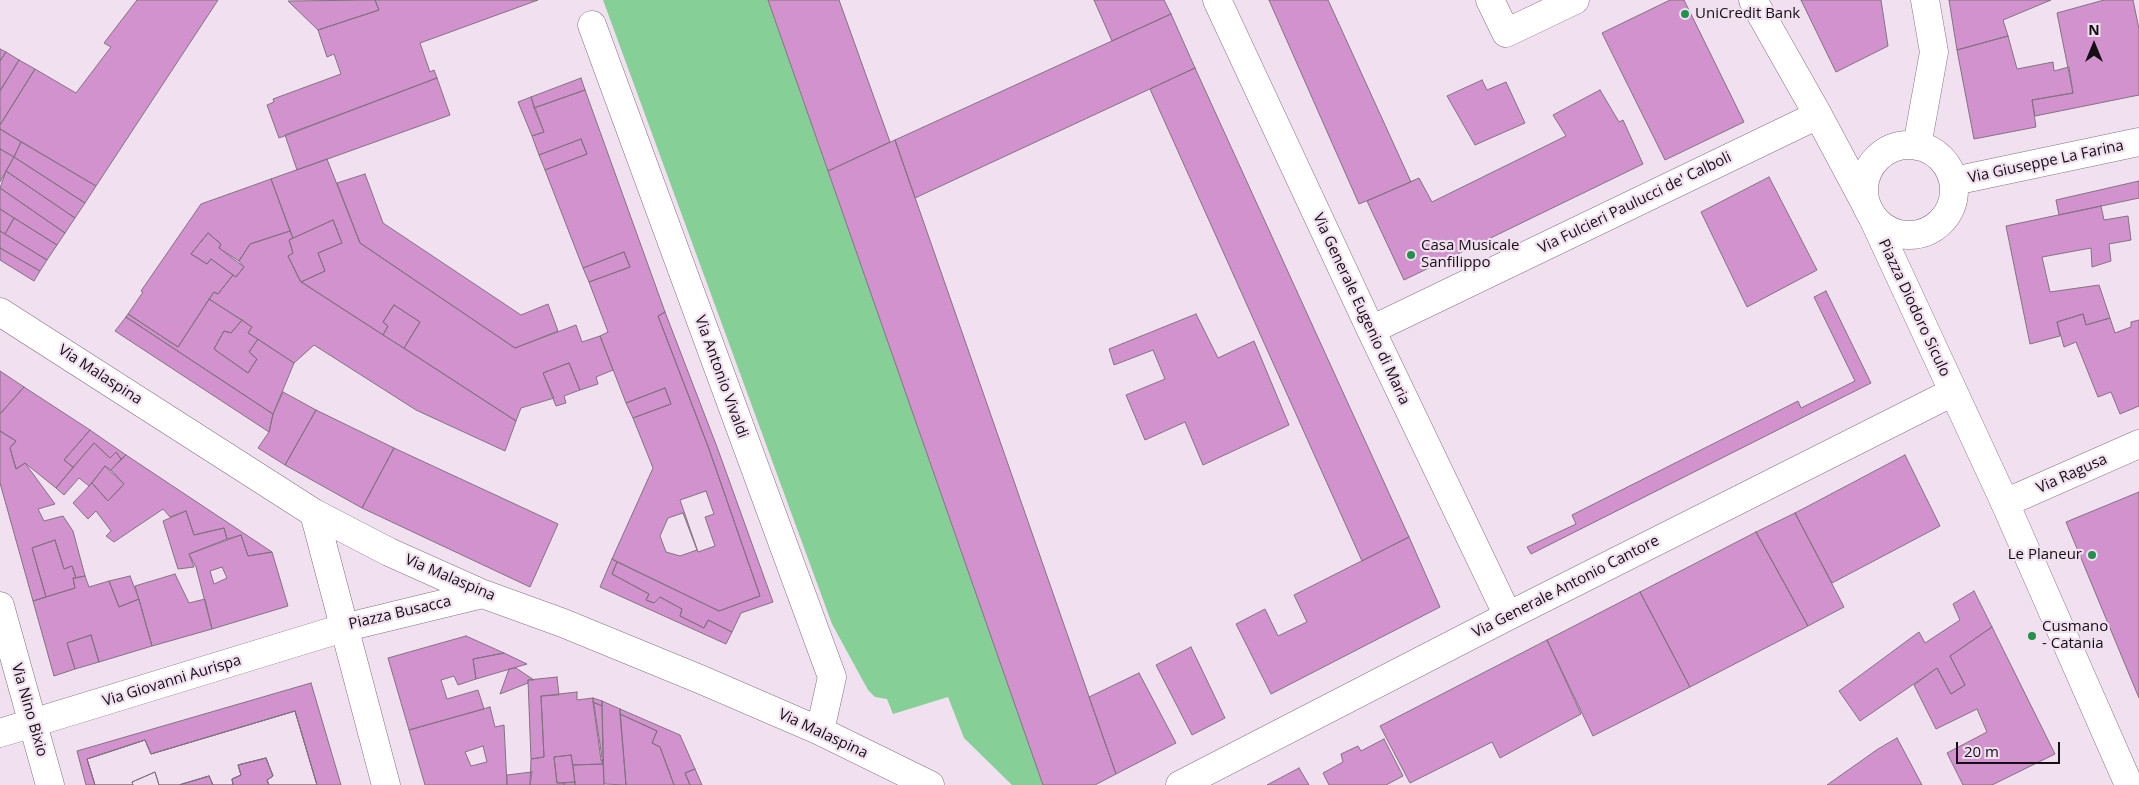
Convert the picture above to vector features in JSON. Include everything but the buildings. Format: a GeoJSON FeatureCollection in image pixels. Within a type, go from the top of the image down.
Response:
{"type":"FeatureCollection","features":[{"type":"Feature","properties":{"kind":"street","name":"Via Generale Eugenio di Maria"},"geometry":{"type":"LineString","coordinates":[[1217,0],[1371,330],[1508,616]]}},
{"type":"Feature","properties":{"kind":"street"},"geometry":{"type":"LineString","coordinates":[[1490,0],[1506,33],[1575,0]]}},
{"type":"Feature","properties":{"kind":"street","name":"Piazza Diodoro Siculo"},"geometry":{"type":"LineString","coordinates":[[1753,0],[1872,216],[2005,503],[2128,781]]}},
{"type":"Feature","properties":{"kind":"street"},"geometry":{"type":"LineString","coordinates":[[1917,146],[1934,52],[1925,0]]}},
{"type":"Feature","properties":{"kind":"street","name":"Via Antonio Vivaldi"},"geometry":{"type":"LineString","coordinates":[[592,26],[832,677],[820,731]]}},
{"type":"Feature","properties":{"kind":"street","name":"Via Fulcieri Paulucci de' Calboli"},"geometry":{"type":"LineString","coordinates":[[1371,330],[1818,115]]}},
{"type":"Feature","properties":{"kind":"street","name":"Via Giuseppe La Farina"},"geometry":{"type":"LineString","coordinates":[[1954,181],[2139,142]]}},
{"type":"Feature","properties":{"kind":"street"},"geometry":{"type":"LineString","coordinates":[[1902,146],[1917,146],[1930,150],[1941,158],[1949,168],[1954,181],[1954,196],[1950,211],[1940,223],[1927,231],[1912,235],[1897,234],[1883,227],[1872,216],[1866,202],[1864,187],[1868,172],[1876,160],[1888,150],[1902,146]]}},
{"type":"Feature","properties":{"kind":"street","name":"Via Malaspina"},"geometry":{"type":"LineString","coordinates":[[0,312],[314,512],[389,552],[483,594],[563,623],[820,731],[930,785]]}},
{"type":"Feature","properties":{"kind":"street","name":"Via Generale Antonio Cantore"},"geometry":{"type":"LineString","coordinates":[[1180,785],[1508,616],[1953,392]]}},
{"type":"Feature","properties":{"kind":"street","name":"Via Ragusa"},"geometry":{"type":"LineString","coordinates":[[2005,503],[2139,444]]}},
{"type":"Feature","properties":{"kind":"street","name":"Piazza Busacca"},"geometry":{"type":"LineString","coordinates":[[314,512],[343,628],[483,594]]}},
{"type":"Feature","properties":{"kind":"street","name":"Via Nino Bixio"},"geometry":{"type":"LineString","coordinates":[[0,606],[50,785]]}},
{"type":"Feature","properties":{"kind":"street"},"geometry":{"type":"LineString","coordinates":[[343,628],[386,785]]}},
{"type":"Feature","properties":{"kind":"street","name":"Via Giovanni Aurispa"},"geometry":{"type":"LineString","coordinates":[[0,733],[343,628]]}},
{"type":"Feature","properties":{"kind":"green space"},"geometry":{"type":"Polygon","coordinates":[[[603,0],[768,0],[1043,785],[1012,785],[964,738],[948,697],[893,714],[887,699],[875,697],[868,690],[832,624],[603,0]]]}},
{"type":"Feature","properties":{"kind":"place","name":"UniCredit Bank"},"geometry":{"type":"Point","coordinates":[1685,14]}},
{"type":"Feature","properties":{"kind":"place","name":"Casa Musicale Sanfilippo"},"geometry":{"type":"Point","coordinates":[1411,255]}},
{"type":"Feature","properties":{"kind":"place","name":"Le Planeur"},"geometry":{"type":"Point","coordinates":[2092,555]}},
{"type":"Feature","properties":{"kind":"place","name":"Cusmano - Catania"},"geometry":{"type":"Point","coordinates":[2032,636]}}]}
